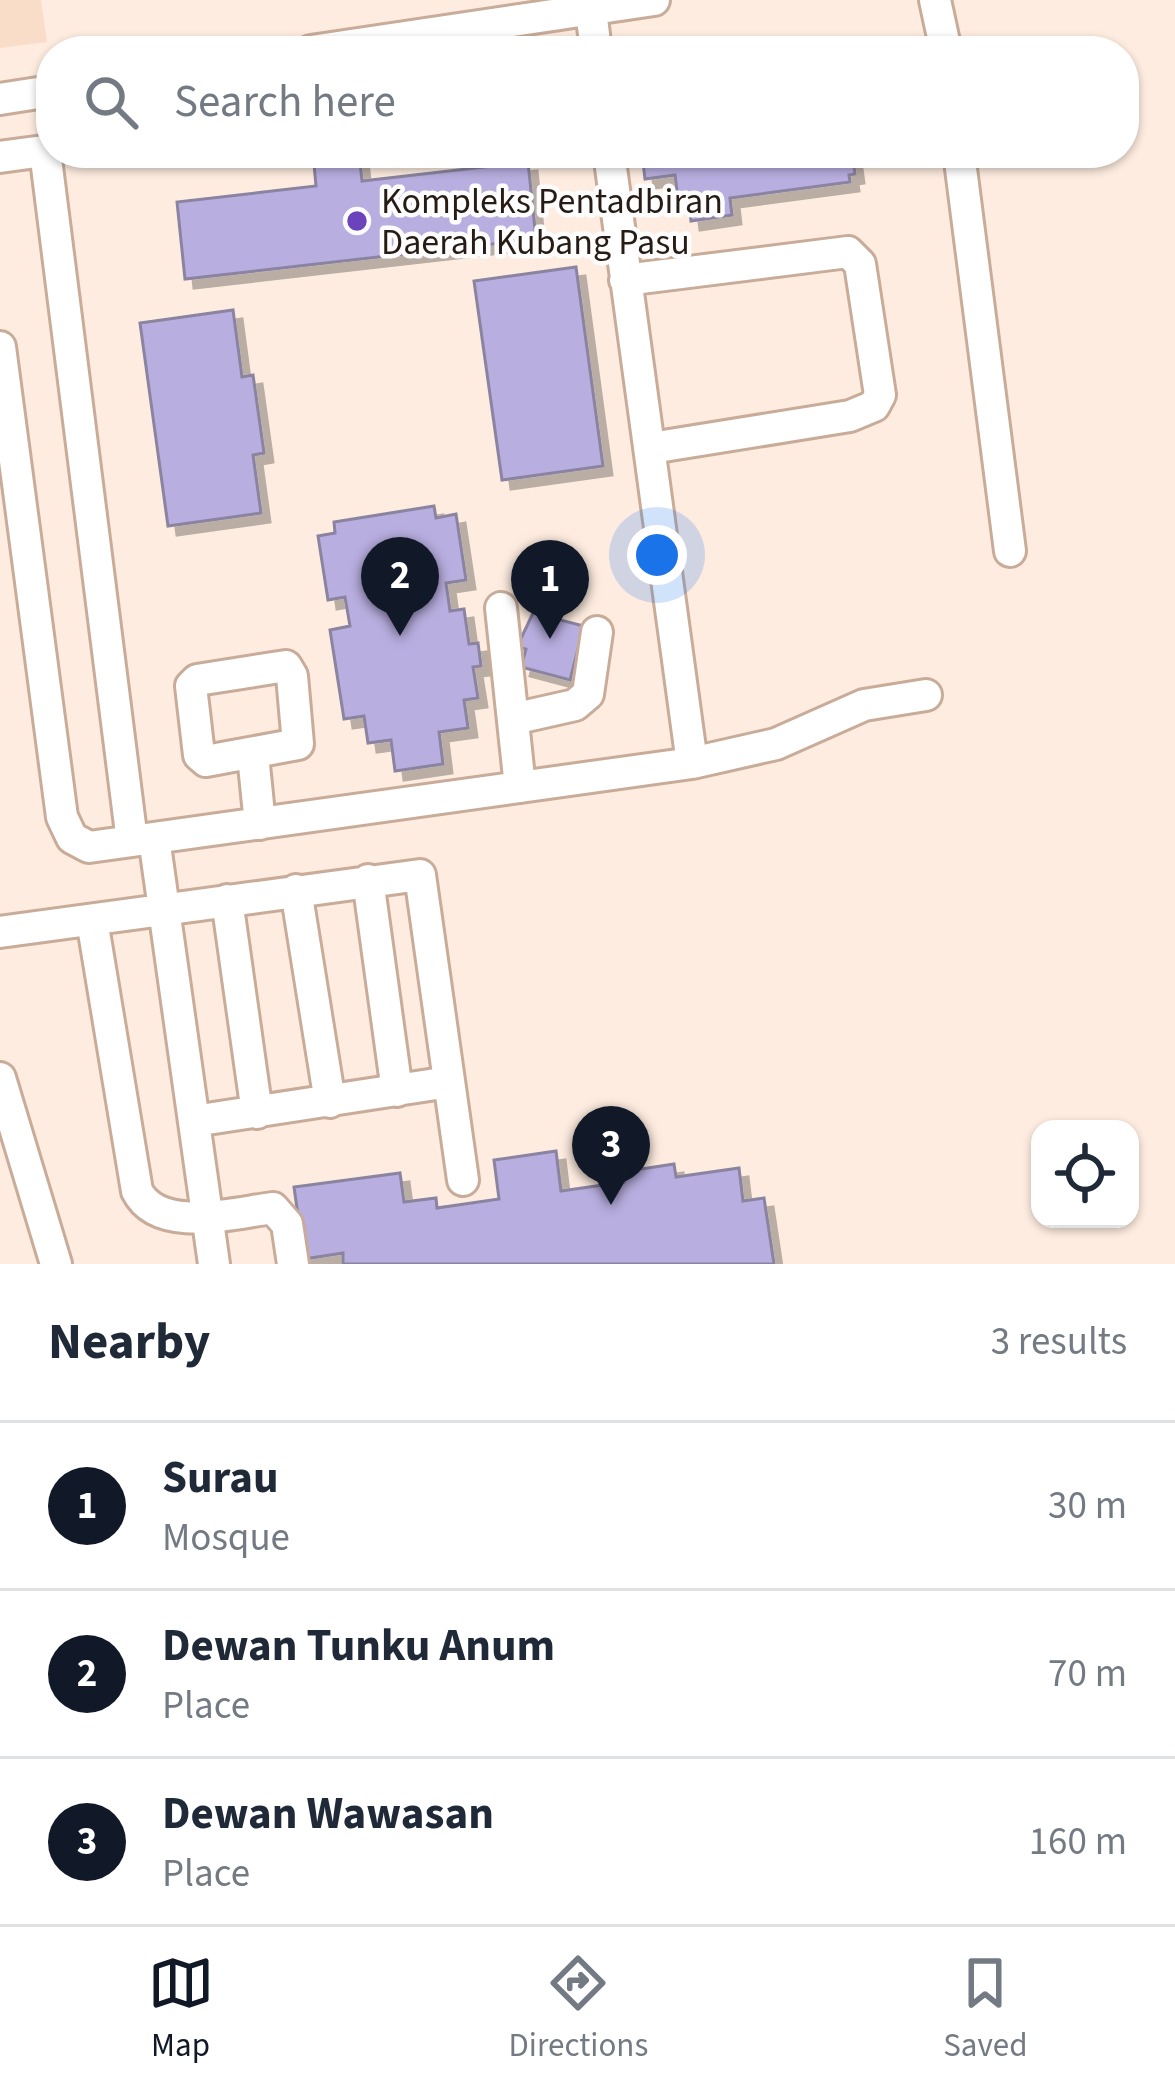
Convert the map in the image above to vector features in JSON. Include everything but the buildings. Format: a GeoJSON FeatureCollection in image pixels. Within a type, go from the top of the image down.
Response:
{"type":"FeatureCollection","features":[{"type":"Feature","properties":{"kind":"street"},"geometry":{"type":"LineString","coordinates":[[413,36],[654,0]]}},
{"type":"Feature","properties":{"kind":"street"},"geometry":{"type":"LineString","coordinates":[[935,0],[943,36]]}},
{"type":"Feature","properties":{"kind":"street"},"geometry":{"type":"LineString","coordinates":[[591,10],[594,36]]}},
{"type":"Feature","properties":{"kind":"street"},"geometry":{"type":"LineString","coordinates":[[0,99],[36,93]]}},
{"type":"Feature","properties":{"kind":"street"},"geometry":{"type":"LineString","coordinates":[[0,157],[36,152]]}},
{"type":"Feature","properties":{"kind":"street"},"geometry":{"type":"LineString","coordinates":[[50,168],[143,840],[166,909],[214,1264]]}},
{"type":"Feature","properties":{"kind":"street"},"geometry":{"type":"LineString","coordinates":[[611,168],[692,763]]}},
{"type":"Feature","properties":{"kind":"street"},"geometry":{"type":"LineString","coordinates":[[960,168],[1010,551]]}},
{"type":"Feature","properties":{"kind":"street"},"geometry":{"type":"LineString","coordinates":[[625,280],[848,252],[860,264],[880,395],[874,406],[850,416],[650,448]]}},
{"type":"Feature","properties":{"kind":"street"},"geometry":{"type":"LineString","coordinates":[[0,347],[7,469],[62,817],[79,844],[143,840],[692,763],[776,744],[864,705],[926,695]]}},
{"type":"Feature","properties":{"kind":"street"},"geometry":{"type":"LineString","coordinates":[[501,608],[520,787]]}},
{"type":"Feature","properties":{"kind":"street"},"geometry":{"type":"LineString","coordinates":[[513,719],[575,705],[588,694],[597,632]]}},
{"type":"Feature","properties":{"kind":"street"},"geometry":{"type":"LineString","coordinates":[[253,755],[260,824]]}},
{"type":"Feature","properties":{"kind":"street"},"geometry":{"type":"LineString","coordinates":[[0,932],[420,875],[463,1180]]}},
{"type":"Feature","properties":{"kind":"street"},"geometry":{"type":"LineString","coordinates":[[368,880],[397,1091]]}},
{"type":"Feature","properties":{"kind":"street"},"geometry":{"type":"LineString","coordinates":[[296,890],[330,1102]]}},
{"type":"Feature","properties":{"kind":"street"},"geometry":{"type":"LineString","coordinates":[[226,900],[257,1113]]}},
{"type":"Feature","properties":{"kind":"street"},"geometry":{"type":"LineString","coordinates":[[92,920],[137,1191],[144,1205],[164,1215],[207,1216],[273,1208],[283,1213],[292,1264]]}},
{"type":"Feature","properties":{"kind":"street"},"geometry":{"type":"LineString","coordinates":[[0,1078],[56,1264]]}},
{"type":"Feature","properties":{"kind":"street"},"geometry":{"type":"LineString","coordinates":[[194,1121],[449,1082]]}},
{"type":"Feature","properties":{"kind":"shaded area"},"geometry":{"type":"Polygon","coordinates":[[[0,0],[41,0],[46,36],[36,36],[36,43],[0,48],[0,0]]]}},
{"type":"Feature","properties":{"kind":"place","name":"Kompleks Pentadbiran Daerah Kubang Pasu"},"geometry":{"type":"Point","coordinates":[357,221]}},
{"type":"Feature","properties":{"kind":"place","name":"Dewan Tunku Anum"},"geometry":{"type":"Point","coordinates":[400,636]}},
{"type":"Feature","properties":{"kind":"place","name":"Surau"},"geometry":{"type":"Point","coordinates":[550,639]}},
{"type":"Feature","properties":{"kind":"place","name":"Dewan Wawasan"},"geometry":{"type":"Point","coordinates":[611,1205]}}]}
